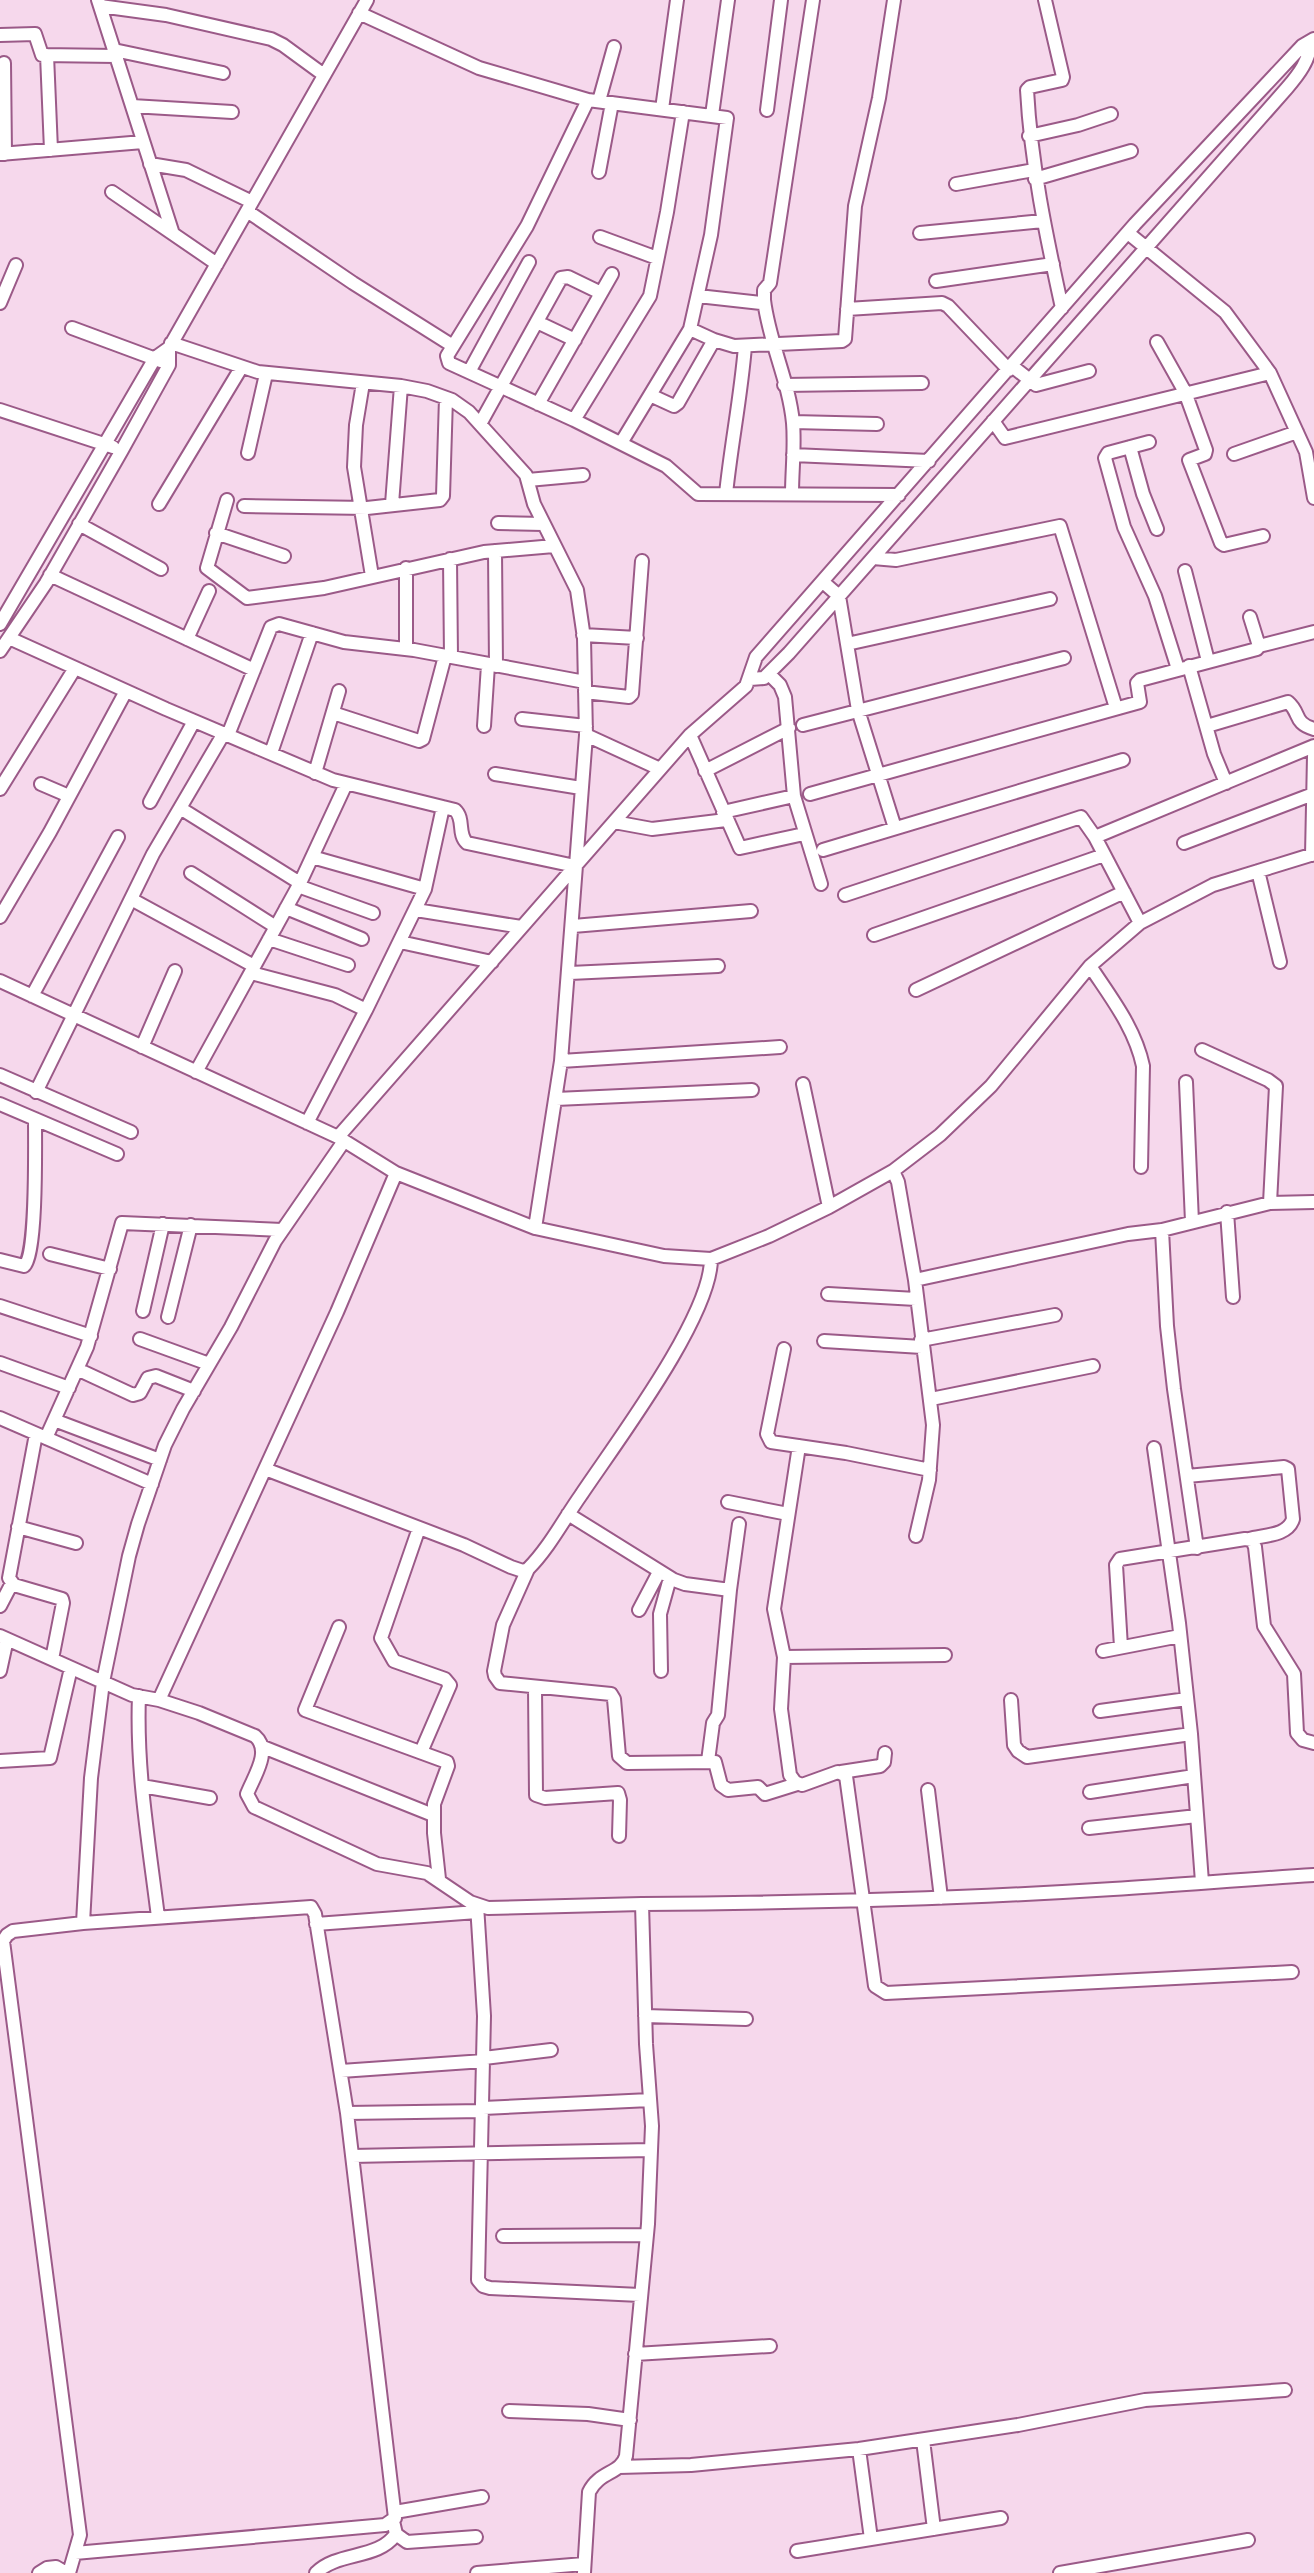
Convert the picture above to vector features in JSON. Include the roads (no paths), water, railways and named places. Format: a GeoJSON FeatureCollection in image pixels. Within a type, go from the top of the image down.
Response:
{"type":"FeatureCollection","features":[{"type":"Feature","properties":{"kind":"street"},"geometry":{"type":"LineString","coordinates":[[0,624],[155,358],[170,346],[367,0]]}},
{"type":"Feature","properties":{"kind":"street"},"geometry":{"type":"LineString","coordinates":[[662,109],[677,0]]}},
{"type":"Feature","properties":{"kind":"street"},"geometry":{"type":"LineString","coordinates":[[712,115],[728,0]]}},
{"type":"Feature","properties":{"kind":"street"},"geometry":{"type":"LineString","coordinates":[[767,110],[781,0]]}},
{"type":"Feature","properties":{"kind":"street"},"geometry":{"type":"LineString","coordinates":[[792,494],[793,422],[764,300],[765,288],[771,283],[813,0]]}},
{"type":"Feature","properties":{"kind":"street"},"geometry":{"type":"LineString","coordinates":[[690,329],[727,345],[844,341],[855,206],[879,98],[894,0]]}},
{"type":"Feature","properties":{"kind":"street"},"geometry":{"type":"LineString","coordinates":[[1045,0],[1063,77],[1062,80],[1027,90],[1029,136],[1043,221],[1062,308]]}},
{"type":"Feature","properties":{"kind":"street"},"geometry":{"type":"LineString","coordinates":[[173,234],[99,3],[271,39],[324,75]]}},
{"type":"Feature","properties":{"kind":"street"},"geometry":{"type":"LineString","coordinates":[[359,13],[479,68],[593,101],[712,115],[728,120],[711,234],[690,329],[621,443]]}},
{"type":"Feature","properties":{"kind":"street"},"geometry":{"type":"LineString","coordinates":[[0,35],[35,34],[40,54],[115,53],[223,73]]}},
{"type":"Feature","properties":{"kind":"street"},"geometry":{"type":"LineString","coordinates":[[83,1923],[91,1778],[103,1682],[132,1542],[171,1431],[282,1230],[341,1139],[521,927],[690,735],[739,694],[750,679],[751,667],[756,657],[1128,233],[1302,46],[1312,50],[1287,89],[873,558],[771,672],[761,680],[750,679]]}},
{"type":"Feature","properties":{"kind":"street"},"geometry":{"type":"LineString","coordinates":[[614,47],[593,101],[527,226],[447,356],[449,362],[574,420],[674,471],[695,492],[899,495]]}},
{"type":"Feature","properties":{"kind":"street"},"geometry":{"type":"LineString","coordinates":[[47,55],[51,150]]}},
{"type":"Feature","properties":{"kind":"street"},"geometry":{"type":"LineString","coordinates":[[4,63],[2,154],[143,142]]}},
{"type":"Feature","properties":{"kind":"street"},"geometry":{"type":"LineString","coordinates":[[599,172],[612,103]]}},
{"type":"Feature","properties":{"kind":"street"},"geometry":{"type":"LineString","coordinates":[[132,106],[232,111]]}},
{"type":"Feature","properties":{"kind":"street"},"geometry":{"type":"LineString","coordinates":[[574,420],[647,302],[683,112]]}},
{"type":"Feature","properties":{"kind":"street"},"geometry":{"type":"LineString","coordinates":[[1029,136],[1111,114]]}},
{"type":"Feature","properties":{"kind":"street"},"geometry":{"type":"LineString","coordinates":[[956,184],[1035,174],[1131,151]]}},
{"type":"Feature","properties":{"kind":"street"},"geometry":{"type":"LineString","coordinates":[[150,164],[186,170],[249,207],[275,231],[353,284],[453,346]]}},
{"type":"Feature","properties":{"kind":"street"},"geometry":{"type":"LineString","coordinates":[[112,192],[173,234],[214,269]]}},
{"type":"Feature","properties":{"kind":"street"},"geometry":{"type":"LineString","coordinates":[[920,233],[1043,221]]}},
{"type":"Feature","properties":{"kind":"street"},"geometry":{"type":"LineString","coordinates":[[1128,233],[1225,312],[1270,373],[1306,452],[1314,498]]}},
{"type":"Feature","properties":{"kind":"street"},"geometry":{"type":"LineString","coordinates":[[600,237],[657,258]]}},
{"type":"Feature","properties":{"kind":"street"},"geometry":{"type":"LineString","coordinates":[[469,372],[529,261]]}},
{"type":"Feature","properties":{"kind":"street"},"geometry":{"type":"LineString","coordinates":[[936,281],[1053,264]]}},
{"type":"Feature","properties":{"kind":"street"},"geometry":{"type":"LineString","coordinates":[[0,303],[16,265]]}},
{"type":"Feature","properties":{"kind":"street"},"geometry":{"type":"LineString","coordinates":[[538,404],[612,274]]}},
{"type":"Feature","properties":{"kind":"street"},"geometry":{"type":"LineString","coordinates":[[480,424],[565,276],[601,293]]}},
{"type":"Feature","properties":{"kind":"street"},"geometry":{"type":"LineString","coordinates":[[698,296],[761,303],[764,300]]}},
{"type":"Feature","properties":{"kind":"street"},"geometry":{"type":"LineString","coordinates":[[847,309],[942,303],[1010,368],[1038,385],[1089,371]]}},
{"type":"Feature","properties":{"kind":"street"},"geometry":{"type":"LineString","coordinates":[[537,322],[575,340]]}},
{"type":"Feature","properties":{"kind":"street"},"geometry":{"type":"LineString","coordinates":[[72,328],[169,365]]}},
{"type":"Feature","properties":{"kind":"street"},"geometry":{"type":"LineString","coordinates":[[650,395],[674,406],[714,340]]}},
{"type":"Feature","properties":{"kind":"street"},"geometry":{"type":"LineString","coordinates":[[1157,342],[1185,393],[1206,450],[1205,454],[1189,460],[1221,543],[1224,545],[1263,536]]}},
{"type":"Feature","properties":{"kind":"street"},"geometry":{"type":"LineString","coordinates":[[0,651],[50,575],[122,450],[169,365],[170,346]]}},
{"type":"Feature","properties":{"kind":"street"},"geometry":{"type":"LineString","coordinates":[[170,346],[266,374],[401,386],[446,398],[462,407],[528,480],[532,500],[579,593],[586,730],[570,973],[556,1099],[536,1228]]}},
{"type":"Feature","properties":{"kind":"street"},"geometry":{"type":"LineString","coordinates":[[726,494],[740,403],[745,346]]}},
{"type":"Feature","properties":{"kind":"street"},"geometry":{"type":"LineString","coordinates":[[159,504],[241,368]]}},
{"type":"Feature","properties":{"kind":"street"},"geometry":{"type":"LineString","coordinates":[[993,421],[1005,438],[1270,373]]}},
{"type":"Feature","properties":{"kind":"street"},"geometry":{"type":"LineString","coordinates":[[248,453],[266,374]]}},
{"type":"Feature","properties":{"kind":"street"},"geometry":{"type":"LineString","coordinates":[[363,383],[354,452],[360,508],[372,576]]}},
{"type":"Feature","properties":{"kind":"street"},"geometry":{"type":"LineString","coordinates":[[784,385],[922,383]]}},
{"type":"Feature","properties":{"kind":"street"},"geometry":{"type":"LineString","coordinates":[[392,504],[401,386]]}},
{"type":"Feature","properties":{"kind":"street"},"geometry":{"type":"LineString","coordinates":[[244,506],[360,508],[418,504],[442,498],[446,398]]}},
{"type":"Feature","properties":{"kind":"street"},"geometry":{"type":"LineString","coordinates":[[0,410],[122,450]]}},
{"type":"Feature","properties":{"kind":"street"},"geometry":{"type":"LineString","coordinates":[[793,422],[877,424]]}},
{"type":"Feature","properties":{"kind":"street"},"geometry":{"type":"LineString","coordinates":[[1234,454],[1297,432]]}},
{"type":"Feature","properties":{"kind":"street"},"geometry":{"type":"LineString","coordinates":[[1149,442],[1108,453],[1105,458],[1124,527],[1152,588],[1226,783]]}},
{"type":"Feature","properties":{"kind":"street"},"geometry":{"type":"LineString","coordinates":[[1130,447],[1143,494],[1157,529]]}},
{"type":"Feature","properties":{"kind":"street"},"geometry":{"type":"LineString","coordinates":[[793,455],[929,461]]}},
{"type":"Feature","properties":{"kind":"street"},"geometry":{"type":"LineString","coordinates":[[528,480],[583,475]]}},
{"type":"Feature","properties":{"kind":"street"},"geometry":{"type":"LineString","coordinates":[[227,500],[206,568],[247,598],[324,588],[495,551],[554,546]]}},
{"type":"Feature","properties":{"kind":"street"},"geometry":{"type":"LineString","coordinates":[[498,523],[543,524]]}},
{"type":"Feature","properties":{"kind":"street"},"geometry":{"type":"LineString","coordinates":[[79,524],[162,569]]}},
{"type":"Feature","properties":{"kind":"street"},"geometry":{"type":"LineString","coordinates":[[873,558],[896,560],[1060,526],[1116,708]]}},
{"type":"Feature","properties":{"kind":"street"},"geometry":{"type":"LineString","coordinates":[[216,533],[284,556]]}},
{"type":"Feature","properties":{"kind":"street"},"geometry":{"type":"LineString","coordinates":[[484,726],[492,666],[495,551]]}},
{"type":"Feature","properties":{"kind":"street"},"geometry":{"type":"LineString","coordinates":[[332,713],[419,741],[423,739],[448,657],[450,559]]}},
{"type":"Feature","properties":{"kind":"street"},"geometry":{"type":"LineString","coordinates":[[36,1092],[153,854],[226,734],[271,627],[275,624],[344,642],[448,657],[631,696],[642,561]]}},
{"type":"Feature","properties":{"kind":"street"},"geometry":{"type":"LineString","coordinates":[[406,569],[406,649]]}},
{"type":"Feature","properties":{"kind":"street"},"geometry":{"type":"LineString","coordinates":[[1185,571],[1208,661]]}},
{"type":"Feature","properties":{"kind":"street"},"geometry":{"type":"LineString","coordinates":[[50,575],[254,670]]}},
{"type":"Feature","properties":{"kind":"street"},"geometry":{"type":"LineString","coordinates":[[823,582],[839,596],[858,710],[895,828]]}},
{"type":"Feature","properties":{"kind":"street"},"geometry":{"type":"LineString","coordinates":[[187,639],[209,591]]}},
{"type":"Feature","properties":{"kind":"street"},"geometry":{"type":"LineString","coordinates":[[847,644],[1050,600]]}},
{"type":"Feature","properties":{"kind":"street"},"geometry":{"type":"LineString","coordinates":[[1250,617],[1259,646]]}},
{"type":"Feature","properties":{"kind":"street"},"geometry":{"type":"LineString","coordinates":[[810,794],[1141,701],[1138,681],[1314,632]]}},
{"type":"Feature","properties":{"kind":"street"},"geometry":{"type":"LineString","coordinates":[[271,753],[312,633]]}},
{"type":"Feature","properties":{"kind":"street"},"geometry":{"type":"LineString","coordinates":[[583,635],[637,638]]}},
{"type":"Feature","properties":{"kind":"street"},"geometry":{"type":"LineString","coordinates":[[9,638],[315,773],[346,784],[458,812],[462,837],[467,843],[575,866]]}},
{"type":"Feature","properties":{"kind":"street"},"geometry":{"type":"LineString","coordinates":[[803,725],[1064,658]]}},
{"type":"Feature","properties":{"kind":"street"},"geometry":{"type":"LineString","coordinates":[[0,789],[75,668]]}},
{"type":"Feature","properties":{"kind":"street"},"geometry":{"type":"LineString","coordinates":[[771,672],[783,691],[789,728],[794,796],[821,884]]}},
{"type":"Feature","properties":{"kind":"street"},"geometry":{"type":"LineString","coordinates":[[0,917],[126,691]]}},
{"type":"Feature","properties":{"kind":"street"},"geometry":{"type":"LineString","coordinates":[[315,773],[339,691]]}},
{"type":"Feature","properties":{"kind":"street"},"geometry":{"type":"LineString","coordinates":[[1206,726],[1288,702],[1292,704],[1299,722],[1314,729]]}},
{"type":"Feature","properties":{"kind":"street"},"geometry":{"type":"LineString","coordinates":[[523,719],[586,730],[660,769]]}},
{"type":"Feature","properties":{"kind":"street"},"geometry":{"type":"LineString","coordinates":[[150,802],[194,721]]}},
{"type":"Feature","properties":{"kind":"street"},"geometry":{"type":"LineString","coordinates":[[705,771],[789,728]]}},
{"type":"Feature","properties":{"kind":"street"},"geometry":{"type":"LineString","coordinates":[[690,735],[740,848],[804,834]]}},
{"type":"Feature","properties":{"kind":"street"},"geometry":{"type":"LineString","coordinates":[[1095,838],[1314,746]]}},
{"type":"Feature","properties":{"kind":"street"},"geometry":{"type":"LineString","coordinates":[[0,981],[341,1139],[396,1173],[536,1228],[664,1256],[711,1259],[769,1236],[829,1207],[893,1171],[940,1136],[1001,1074],[1090,966],[1140,923],[1213,885],[1313,855],[1314,756]]}},
{"type":"Feature","properties":{"kind":"street"},"geometry":{"type":"LineString","coordinates":[[823,850],[1123,760]]}},
{"type":"Feature","properties":{"kind":"street"},"geometry":{"type":"LineString","coordinates":[[495,774],[581,788]]}},
{"type":"Feature","properties":{"kind":"street"},"geometry":{"type":"LineString","coordinates":[[41,784],[69,796]]}},
{"type":"Feature","properties":{"kind":"street"},"geometry":{"type":"LineString","coordinates":[[197,1072],[299,884],[346,784]]}},
{"type":"Feature","properties":{"kind":"street"},"geometry":{"type":"LineString","coordinates":[[1184,844],[1313,794]]}},
{"type":"Feature","properties":{"kind":"street"},"geometry":{"type":"LineString","coordinates":[[614,822],[652,829],[725,816],[794,796]]}},
{"type":"Feature","properties":{"kind":"street"},"geometry":{"type":"LineString","coordinates":[[307,1123],[416,911],[425,889],[443,807]]}},
{"type":"Feature","properties":{"kind":"street"},"geometry":{"type":"LineString","coordinates":[[180,808],[299,884],[373,913]]}},
{"type":"Feature","properties":{"kind":"street"},"geometry":{"type":"LineString","coordinates":[[845,895],[1078,817],[1084,819],[1140,923]]}},
{"type":"Feature","properties":{"kind":"street"},"geometry":{"type":"LineString","coordinates":[[32,996],[118,837]]}},
{"type":"Feature","properties":{"kind":"street"},"geometry":{"type":"LineString","coordinates":[[874,935],[1104,855]]}},
{"type":"Feature","properties":{"kind":"street"},"geometry":{"type":"LineString","coordinates":[[312,857],[425,889]]}},
{"type":"Feature","properties":{"kind":"street"},"geometry":{"type":"LineString","coordinates":[[1258,871],[1280,962]]}},
{"type":"Feature","properties":{"kind":"street"},"geometry":{"type":"LineString","coordinates":[[191,873],[276,927]]}},
{"type":"Feature","properties":{"kind":"street"},"geometry":{"type":"LineString","coordinates":[[916,990],[1124,892]]}},
{"type":"Feature","properties":{"kind":"street"},"geometry":{"type":"LineString","coordinates":[[131,899],[252,969],[335,995],[366,1010]]}},
{"type":"Feature","properties":{"kind":"street"},"geometry":{"type":"LineString","coordinates":[[286,908],[362,939]]}},
{"type":"Feature","properties":{"kind":"street"},"geometry":{"type":"LineString","coordinates":[[416,911],[521,927]]}},
{"type":"Feature","properties":{"kind":"street"},"geometry":{"type":"LineString","coordinates":[[572,926],[751,911]]}},
{"type":"Feature","properties":{"kind":"street"},"geometry":{"type":"LineString","coordinates":[[269,939],[348,965]]}},
{"type":"Feature","properties":{"kind":"street"},"geometry":{"type":"LineString","coordinates":[[400,942],[492,962]]}},
{"type":"Feature","properties":{"kind":"street"},"geometry":{"type":"LineString","coordinates":[[570,973],[718,966]]}},
{"type":"Feature","properties":{"kind":"street"},"geometry":{"type":"LineString","coordinates":[[1090,966],[1138,1046],[1143,1066],[1141,1167]]}},
{"type":"Feature","properties":{"kind":"street"},"geometry":{"type":"LineString","coordinates":[[142,1047],[175,971]]}},
{"type":"Feature","properties":{"kind":"street"},"geometry":{"type":"LineString","coordinates":[[561,1061],[780,1047]]}},
{"type":"Feature","properties":{"kind":"street"},"geometry":{"type":"LineString","coordinates":[[1202,1050],[1276,1086],[1270,1203]]}},
{"type":"Feature","properties":{"kind":"street"},"geometry":{"type":"LineString","coordinates":[[0,1075],[131,1132]]}},
{"type":"Feature","properties":{"kind":"street"},"geometry":{"type":"LineString","coordinates":[[1186,1082],[1192,1222]]}},
{"type":"Feature","properties":{"kind":"street"},"geometry":{"type":"LineString","coordinates":[[803,1084],[829,1207]]}},
{"type":"Feature","properties":{"kind":"street"},"geometry":{"type":"LineString","coordinates":[[556,1099],[752,1090]]}},
{"type":"Feature","properties":{"kind":"street"},"geometry":{"type":"LineString","coordinates":[[0,1104],[117,1154]]}},
{"type":"Feature","properties":{"kind":"street"},"geometry":{"type":"LineString","coordinates":[[0,1260],[24,1266],[30,1260],[35,1119]]}},
{"type":"Feature","properties":{"kind":"street"},"geometry":{"type":"LineString","coordinates":[[893,1171],[898,1182],[915,1280],[933,1425],[930,1470],[916,1536]]}},
{"type":"Feature","properties":{"kind":"street"},"geometry":{"type":"LineString","coordinates":[[159,1700],[337,1312],[396,1173]]}},
{"type":"Feature","properties":{"kind":"street"},"geometry":{"type":"LineString","coordinates":[[915,1280],[1128,1234],[1162,1230],[1270,1203],[1314,1202]]}},
{"type":"Feature","properties":{"kind":"street"},"geometry":{"type":"LineString","coordinates":[[1227,1212],[1233,1297]]}},
{"type":"Feature","properties":{"kind":"street"},"geometry":{"type":"LineString","coordinates":[[52,1659],[62,1599],[12,1583],[9,1578],[18,1527],[41,1436],[54,1420],[91,1336],[122,1223],[282,1230]]}},
{"type":"Feature","properties":{"kind":"street"},"geometry":{"type":"LineString","coordinates":[[143,1311],[163,1224]]}},
{"type":"Feature","properties":{"kind":"street"},"geometry":{"type":"LineString","coordinates":[[169,1317],[191,1226]]}},
{"type":"Feature","properties":{"kind":"street"},"geometry":{"type":"LineString","coordinates":[[1162,1230],[1167,1325],[1197,1548]]}},
{"type":"Feature","properties":{"kind":"street"},"geometry":{"type":"LineString","coordinates":[[50,1254],[110,1269]]}},
{"type":"Feature","properties":{"kind":"street"},"geometry":{"type":"LineString","coordinates":[[711,1259],[711,1270],[704,1293],[664,1369],[568,1514],[528,1569],[503,1625],[495,1676],[500,1683],[611,1694],[614,1699],[620,1756],[624,1762],[716,1763],[721,1785],[728,1790],[758,1787],[765,1794],[841,1772],[880,1766],[884,1762],[885,1753]]}},
{"type":"Feature","properties":{"kind":"street"},"geometry":{"type":"LineString","coordinates":[[828,1294],[916,1299]]}},
{"type":"Feature","properties":{"kind":"street"},"geometry":{"type":"LineString","coordinates":[[0,1306],[91,1336]]}},
{"type":"Feature","properties":{"kind":"street"},"geometry":{"type":"LineString","coordinates":[[824,1341],[921,1344],[1055,1315]]}},
{"type":"Feature","properties":{"kind":"street"},"geometry":{"type":"LineString","coordinates":[[140,1339],[209,1364]]}},
{"type":"Feature","properties":{"kind":"street"},"geometry":{"type":"LineString","coordinates":[[785,1349],[766,1434],[771,1442],[930,1470]]}},
{"type":"Feature","properties":{"kind":"street"},"geometry":{"type":"LineString","coordinates":[[0,1363],[69,1388]]}},
{"type":"Feature","properties":{"kind":"street"},"geometry":{"type":"LineString","coordinates":[[931,1399],[1093,1366]]}},
{"type":"Feature","properties":{"kind":"street"},"geometry":{"type":"LineString","coordinates":[[77,1369],[133,1395],[140,1393],[148,1378],[156,1376],[194,1391]]}},
{"type":"Feature","properties":{"kind":"street"},"geometry":{"type":"LineString","coordinates":[[0,1418],[152,1485]]}},
{"type":"Feature","properties":{"kind":"street"},"geometry":{"type":"LineString","coordinates":[[54,1420],[160,1460]]}},
{"type":"Feature","properties":{"kind":"street"},"geometry":{"type":"LineString","coordinates":[[797,1784],[790,1775],[782,1719],[783,1657],[774,1609],[799,1446]]}},
{"type":"Feature","properties":{"kind":"street"},"geometry":{"type":"LineString","coordinates":[[1154,1448],[1191,1734],[1202,1882]]}},
{"type":"Feature","properties":{"kind":"street"},"geometry":{"type":"LineString","coordinates":[[1121,1647],[1118,1562],[1124,1558],[1249,1539],[1284,1531],[1291,1525],[1293,1519],[1288,1469],[1284,1467],[1186,1476]]}},
{"type":"Feature","properties":{"kind":"street"},"geometry":{"type":"LineString","coordinates":[[265,1469],[464,1545],[511,1567],[523,1571],[528,1569]]}},
{"type":"Feature","properties":{"kind":"street"},"geometry":{"type":"LineString","coordinates":[[728,1502],[788,1514]]}},
{"type":"Feature","properties":{"kind":"street"},"geometry":{"type":"LineString","coordinates":[[568,1514],[664,1575],[685,1584],[730,1590]]}},
{"type":"Feature","properties":{"kind":"street"},"geometry":{"type":"LineString","coordinates":[[708,1761],[713,1723],[718,1715],[739,1524]]}},
{"type":"Feature","properties":{"kind":"street"},"geometry":{"type":"LineString","coordinates":[[18,1527],[76,1543]]}},
{"type":"Feature","properties":{"kind":"street"},"geometry":{"type":"LineString","coordinates":[[419,1528],[381,1638],[394,1661],[445,1679],[450,1685],[421,1752]]}},
{"type":"Feature","properties":{"kind":"street"},"geometry":{"type":"LineString","coordinates":[[1249,1539],[1255,1547],[1265,1631],[1296,1678],[1297,1733],[1303,1740],[1314,1743]]}},
{"type":"Feature","properties":{"kind":"street"},"geometry":{"type":"LineString","coordinates":[[639,1609],[664,1575]]}},
{"type":"Feature","properties":{"kind":"street"},"geometry":{"type":"LineString","coordinates":[[661,1671],[660,1614],[664,1575]]}},
{"type":"Feature","properties":{"kind":"street"},"geometry":{"type":"LineString","coordinates":[[0,1606],[12,1583]]}},
{"type":"Feature","properties":{"kind":"street"},"geometry":{"type":"LineString","coordinates":[[340,1628],[305,1710],[448,1764],[434,1804],[433,1815],[439,1879]]}},
{"type":"Feature","properties":{"kind":"street"},"geometry":{"type":"LineString","coordinates":[[1103,1651],[1180,1636]]}},
{"type":"Feature","properties":{"kind":"street"},"geometry":{"type":"LineString","coordinates":[[0,1671],[3,1637],[103,1682],[139,1696],[199,1713],[255,1736],[262,1742],[264,1752],[247,1794],[254,1807],[377,1864],[427,1873],[439,1879],[477,1909],[484,2017],[478,2274],[480,2284],[490,2288],[640,2295]]}},
{"type":"Feature","properties":{"kind":"street"},"geometry":{"type":"LineString","coordinates":[[783,1657],[945,1655]]}},
{"type":"Feature","properties":{"kind":"street"},"geometry":{"type":"LineString","coordinates":[[0,1761],[50,1758],[71,1668]]}},
{"type":"Feature","properties":{"kind":"street"},"geometry":{"type":"LineString","coordinates":[[535,1688],[536,1795],[545,1798],[618,1793],[619,1836]]}},
{"type":"Feature","properties":{"kind":"street"},"geometry":{"type":"LineString","coordinates":[[139,1696],[137,1735],[158,1917]]}},
{"type":"Feature","properties":{"kind":"street"},"geometry":{"type":"LineString","coordinates":[[1100,1711],[1187,1699]]}},
{"type":"Feature","properties":{"kind":"street"},"geometry":{"type":"LineString","coordinates":[[1011,1700],[1014,1745],[1027,1757],[1191,1734]]}},
{"type":"Feature","properties":{"kind":"street"},"geometry":{"type":"LineString","coordinates":[[263,1747],[433,1815]]}},
{"type":"Feature","properties":{"kind":"street"},"geometry":{"type":"LineString","coordinates":[[841,1772],[846,1776],[847,1782],[874,1986],[886,1993],[1292,1972]]}},
{"type":"Feature","properties":{"kind":"street"},"geometry":{"type":"LineString","coordinates":[[1090,1792],[1194,1776]]}},
{"type":"Feature","properties":{"kind":"street"},"geometry":{"type":"LineString","coordinates":[[142,1786],[210,1798]]}},
{"type":"Feature","properties":{"kind":"street"},"geometry":{"type":"LineString","coordinates":[[928,1790],[942,1898]]}},
{"type":"Feature","properties":{"kind":"street"},"geometry":{"type":"LineString","coordinates":[[1089,1828],[1197,1816]]}},
{"type":"Feature","properties":{"kind":"street"},"geometry":{"type":"LineString","coordinates":[[317,1924],[488,1908],[942,1898],[1314,1875]]}},
{"type":"Feature","properties":{"kind":"street"},"geometry":{"type":"LineString","coordinates":[[477,2573],[584,2568],[589,2492],[594,2482],[619,2467],[626,2456],[647,2235],[651,2150],[642,1904]]}},
{"type":"Feature","properties":{"kind":"street"},"geometry":{"type":"LineString","coordinates":[[39,2573],[56,2567],[67,2573],[80,2535],[3,1941],[6,1935],[13,1931],[83,1923],[306,1906],[314,1910],[347,2113],[395,2522],[407,2542],[476,2537]]}},
{"type":"Feature","properties":{"kind":"street"},"geometry":{"type":"LineString","coordinates":[[645,2016],[746,2019]]}},
{"type":"Feature","properties":{"kind":"street"},"geometry":{"type":"LineString","coordinates":[[341,2071],[484,2059],[551,2050]]}},
{"type":"Feature","properties":{"kind":"street"},"geometry":{"type":"LineString","coordinates":[[347,2113],[650,2101]]}},
{"type":"Feature","properties":{"kind":"street"},"geometry":{"type":"LineString","coordinates":[[352,2156],[651,2150]]}},
{"type":"Feature","properties":{"kind":"street"},"geometry":{"type":"LineString","coordinates":[[503,2236],[647,2235]]}},
{"type":"Feature","properties":{"kind":"street"},"geometry":{"type":"LineString","coordinates":[[635,2354],[770,2346]]}},
{"type":"Feature","properties":{"kind":"street"},"geometry":{"type":"LineString","coordinates":[[619,2467],[691,2465],[859,2449],[1018,2425],[1144,2400],[1285,2390]]}},
{"type":"Feature","properties":{"kind":"street"},"geometry":{"type":"LineString","coordinates":[[509,2411],[589,2414],[630,2420]]}},
{"type":"Feature","properties":{"kind":"street"},"geometry":{"type":"LineString","coordinates":[[923,2440],[934,2529]]}},
{"type":"Feature","properties":{"kind":"street"},"geometry":{"type":"LineString","coordinates":[[859,2449],[871,2539]]}},
{"type":"Feature","properties":{"kind":"street"},"geometry":{"type":"LineString","coordinates":[[75,2553],[385,2525],[482,2497]]}},
{"type":"Feature","properties":{"kind":"street"},"geometry":{"type":"LineString","coordinates":[[797,2551],[1001,2518]]}},
{"type":"Feature","properties":{"kind":"street"},"geometry":{"type":"LineString","coordinates":[[316,2573],[328,2563],[386,2546],[395,2522]]}},
{"type":"Feature","properties":{"kind":"street"},"geometry":{"type":"LineString","coordinates":[[1060,2573],[1248,2540]]}}]}
